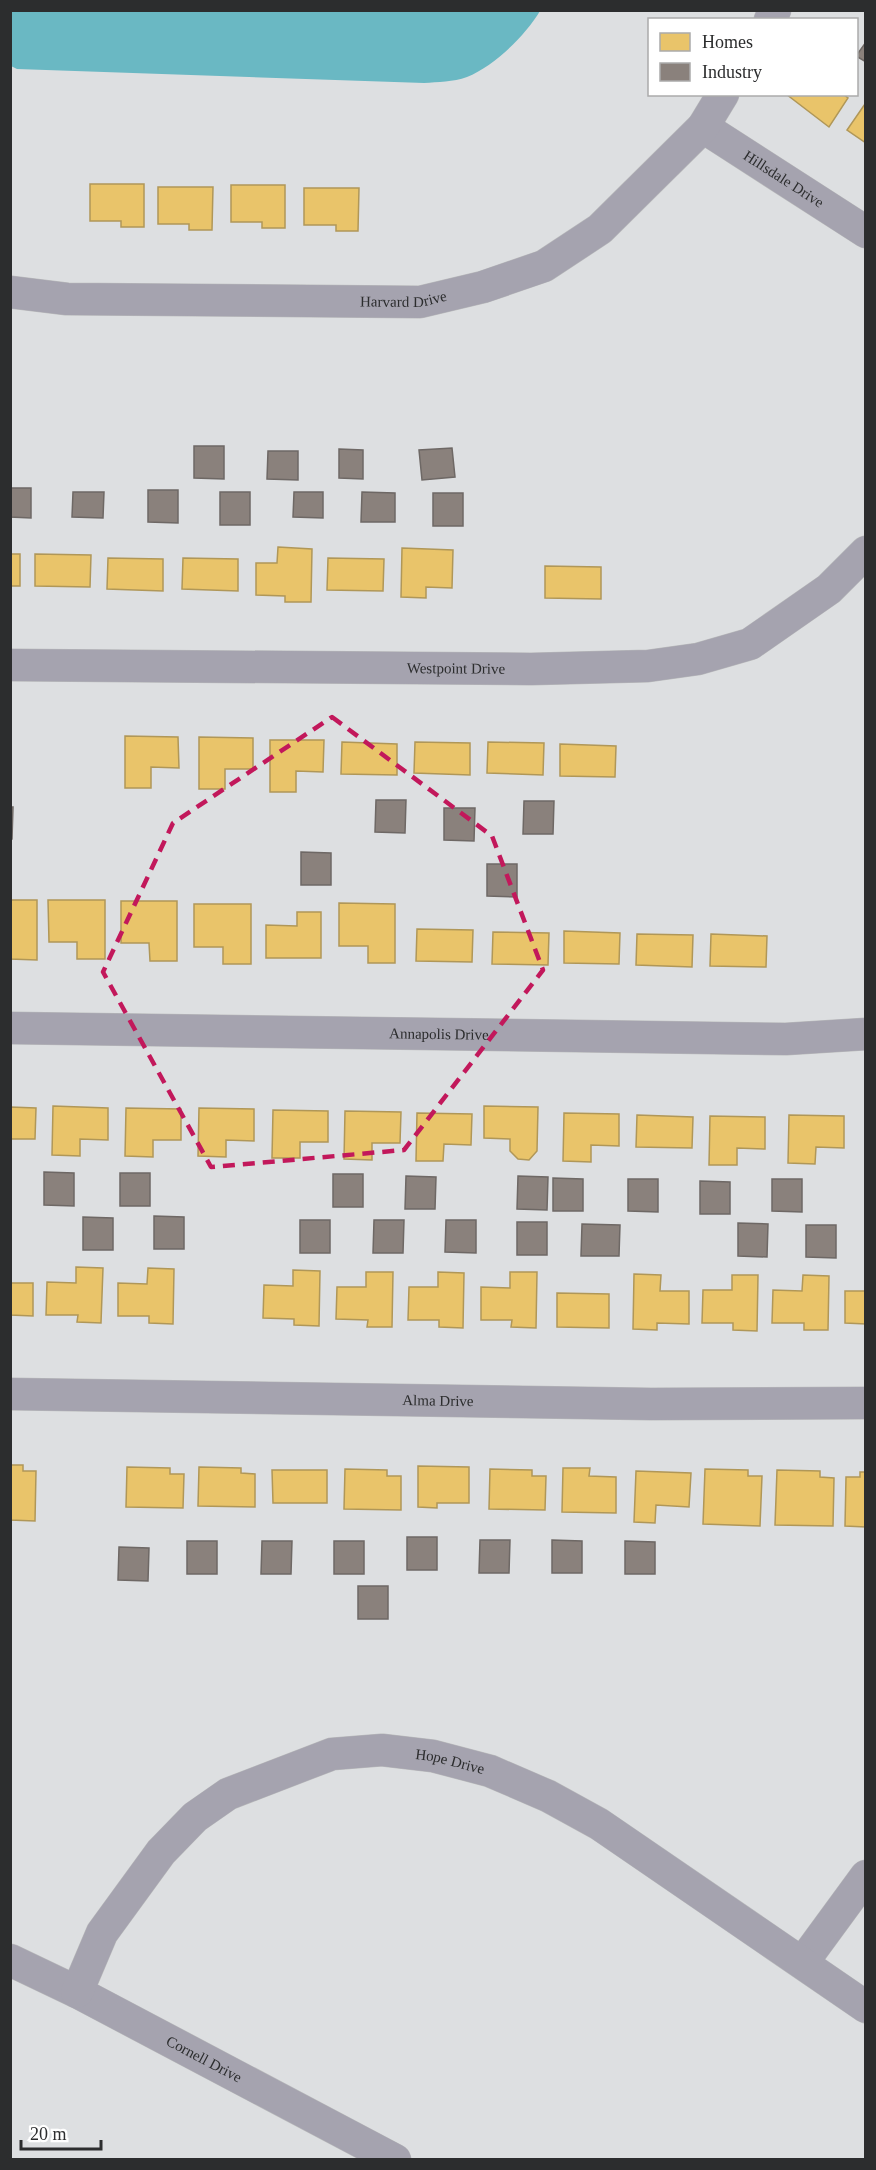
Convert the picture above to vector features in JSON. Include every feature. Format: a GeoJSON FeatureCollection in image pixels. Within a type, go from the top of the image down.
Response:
{"type":"FeatureCollection","features":[{"type":"Feature","properties":{"kind":"street","name":"Harvard Drive"},"geometry":{"type":"LineString","coordinates":[[10,292],[67,299],[420,302],[483,287],[544,266],[600,229],[703,127],[722,96]]}},
{"type":"Feature","properties":{"kind":"street","name":"Hillsdale Drive"},"geometry":{"type":"LineString","coordinates":[[703,127],[866,232]]}},
{"type":"Feature","properties":{"kind":"street","name":"Westpoint Drive"},"geometry":{"type":"LineString","coordinates":[[10,665],[531,669],[648,666],[698,659],[750,644],[829,589],[866,552]]}},
{"type":"Feature","properties":{"kind":"street","name":"Annapolis Drive"},"geometry":{"type":"LineString","coordinates":[[10,1028],[786,1039],[866,1034]]}},
{"type":"Feature","properties":{"kind":"street","name":"Alma Drive"},"geometry":{"type":"LineString","coordinates":[[10,1394],[651,1404],[866,1403]]}},
{"type":"Feature","properties":{"kind":"street","name":"Hope Drive"},"geometry":{"type":"LineString","coordinates":[[77,1992],[102,1933],[161,1852],[195,1817],[228,1794],[332,1754],[382,1750],[433,1756],[490,1771],[548,1796],[599,1824],[866,2007]]}},
{"type":"Feature","properties":{"kind":"street"},"geometry":{"type":"LineString","coordinates":[[802,1962],[866,1876]]}},
{"type":"Feature","properties":{"kind":"street","name":"Cornell Drive"},"geometry":{"type":"LineString","coordinates":[[10,1960],[77,1992],[395,2160]]}},
{"type":"Feature","properties":{"kind":"highlighted area"},"geometry":{"type":"Polygon","coordinates":[[[332,717],[492,836],[543,970],[404,1150],[211,1167],[103,972],[173,823],[332,717]]]}},
{"type":"Feature","properties":{"kind":"water"},"geometry":{"type":"Polygon","coordinates":[[[10,11],[540,11],[526,30],[488,66],[456,80],[424,83],[17,69],[11,66],[10,11]]]}},
{"type":"Feature","properties":{"kind":"building: Homes"},"geometry":{"type":"Polygon","coordinates":[[[789,96],[846,96],[848,98],[829,127],[789,96]]]}},
{"type":"Feature","properties":{"kind":"building: Homes"},"geometry":{"type":"Polygon","coordinates":[[[866,105],[866,143],[847,130],[866,105]]]}},
{"type":"Feature","properties":{"kind":"building: Homes"},"geometry":{"type":"Polygon","coordinates":[[[90,184],[144,184],[144,227],[121,227],[121,221],[90,221],[90,184]]]}},
{"type":"Feature","properties":{"kind":"building: Homes"},"geometry":{"type":"Polygon","coordinates":[[[231,185],[285,185],[285,228],[262,228],[262,222],[231,222],[231,185]]]}},
{"type":"Feature","properties":{"kind":"building: Homes"},"geometry":{"type":"Polygon","coordinates":[[[158,187],[213,187],[212,230],[189,230],[189,224],[158,224],[158,187]]]}},
{"type":"Feature","properties":{"kind":"building: Homes"},"geometry":{"type":"Polygon","coordinates":[[[304,188],[359,188],[358,231],[336,231],[336,225],[304,225],[304,188]]]}},
{"type":"Feature","properties":{"kind":"building: Homes"},"geometry":{"type":"Polygon","coordinates":[[[278,547],[312,549],[311,602],[285,602],[285,596],[256,595],[256,563],[277,563],[278,547]]]}},
{"type":"Feature","properties":{"kind":"building: Homes"},"geometry":{"type":"Polygon","coordinates":[[[402,548],[453,550],[452,588],[426,587],[426,598],[401,597],[402,548]]]}},
{"type":"Feature","properties":{"kind":"building: Homes"},"geometry":{"type":"Polygon","coordinates":[[[10,554],[20,554],[20,586],[10,586],[10,554]]]}},
{"type":"Feature","properties":{"kind":"building: Homes"},"geometry":{"type":"Polygon","coordinates":[[[35,554],[91,555],[90,587],[35,586],[35,554]]]}},
{"type":"Feature","properties":{"kind":"building: Homes"},"geometry":{"type":"Polygon","coordinates":[[[108,558],[163,559],[163,591],[107,589],[108,558]]]}},
{"type":"Feature","properties":{"kind":"building: Homes"},"geometry":{"type":"Polygon","coordinates":[[[183,558],[238,559],[238,591],[182,589],[183,558]]]}},
{"type":"Feature","properties":{"kind":"building: Homes"},"geometry":{"type":"Polygon","coordinates":[[[328,558],[384,559],[383,591],[327,590],[328,558]]]}},
{"type":"Feature","properties":{"kind":"building: Homes"},"geometry":{"type":"Polygon","coordinates":[[[545,566],[601,567],[601,599],[545,598],[545,566]]]}},
{"type":"Feature","properties":{"kind":"building: Homes"},"geometry":{"type":"Polygon","coordinates":[[[125,736],[178,737],[179,768],[151,767],[151,788],[125,788],[125,736]]]}},
{"type":"Feature","properties":{"kind":"building: Homes"},"geometry":{"type":"Polygon","coordinates":[[[199,737],[253,738],[253,769],[225,769],[225,789],[199,789],[199,737]]]}},
{"type":"Feature","properties":{"kind":"building: Homes"},"geometry":{"type":"Polygon","coordinates":[[[270,740],[324,740],[323,772],[296,771],[296,792],[270,792],[270,740]]]}},
{"type":"Feature","properties":{"kind":"building: Homes"},"geometry":{"type":"Polygon","coordinates":[[[342,742],[397,744],[397,775],[341,774],[342,742]]]}},
{"type":"Feature","properties":{"kind":"building: Homes"},"geometry":{"type":"Polygon","coordinates":[[[415,742],[470,743],[470,775],[414,773],[415,742]]]}},
{"type":"Feature","properties":{"kind":"building: Homes"},"geometry":{"type":"Polygon","coordinates":[[[488,742],[544,743],[543,775],[487,773],[488,742]]]}},
{"type":"Feature","properties":{"kind":"building: Homes"},"geometry":{"type":"Polygon","coordinates":[[[560,744],[616,746],[615,777],[560,776],[560,744]]]}},
{"type":"Feature","properties":{"kind":"building: Homes"},"geometry":{"type":"Polygon","coordinates":[[[10,900],[37,900],[37,960],[10,959],[10,900]]]}},
{"type":"Feature","properties":{"kind":"building: Homes"},"geometry":{"type":"Polygon","coordinates":[[[48,900],[105,900],[105,959],[77,959],[77,942],[49,942],[48,900]]]}},
{"type":"Feature","properties":{"kind":"building: Homes"},"geometry":{"type":"Polygon","coordinates":[[[121,901],[177,901],[177,961],[150,961],[149,943],[121,943],[121,901]]]}},
{"type":"Feature","properties":{"kind":"building: Homes"},"geometry":{"type":"Polygon","coordinates":[[[339,903],[395,904],[395,963],[368,963],[368,946],[339,946],[339,903]]]}},
{"type":"Feature","properties":{"kind":"building: Homes"},"geometry":{"type":"Polygon","coordinates":[[[194,904],[251,904],[251,964],[223,964],[223,947],[194,947],[194,904]]]}},
{"type":"Feature","properties":{"kind":"building: Homes"},"geometry":{"type":"Polygon","coordinates":[[[297,912],[321,912],[321,958],[266,958],[266,925],[297,926],[297,912]]]}},
{"type":"Feature","properties":{"kind":"building: Homes"},"geometry":{"type":"Polygon","coordinates":[[[417,929],[473,930],[472,962],[416,961],[417,929]]]}},
{"type":"Feature","properties":{"kind":"building: Homes"},"geometry":{"type":"Polygon","coordinates":[[[564,931],[620,933],[619,964],[564,963],[564,931]]]}},
{"type":"Feature","properties":{"kind":"building: Homes"},"geometry":{"type":"Polygon","coordinates":[[[493,932],[549,933],[548,965],[492,964],[493,932]]]}},
{"type":"Feature","properties":{"kind":"building: Homes"},"geometry":{"type":"Polygon","coordinates":[[[637,934],[693,935],[692,967],[636,965],[637,934]]]}},
{"type":"Feature","properties":{"kind":"building: Homes"},"geometry":{"type":"Polygon","coordinates":[[[711,934],[767,936],[766,967],[710,966],[711,934]]]}},
{"type":"Feature","properties":{"kind":"building: Homes"},"geometry":{"type":"Polygon","coordinates":[[[53,1106],[108,1108],[108,1140],[80,1139],[80,1156],[52,1155],[53,1106]]]}},
{"type":"Feature","properties":{"kind":"building: Homes"},"geometry":{"type":"Polygon","coordinates":[[[484,1106],[538,1107],[537,1151],[529,1160],[518,1159],[510,1151],[510,1139],[484,1138],[484,1106]]]}},
{"type":"Feature","properties":{"kind":"building: Homes"},"geometry":{"type":"Polygon","coordinates":[[[10,1107],[36,1108],[35,1139],[10,1139],[10,1107]]]}},
{"type":"Feature","properties":{"kind":"building: Homes"},"geometry":{"type":"Polygon","coordinates":[[[126,1108],[181,1109],[181,1140],[153,1140],[153,1157],[125,1156],[126,1108]]]}},
{"type":"Feature","properties":{"kind":"building: Homes"},"geometry":{"type":"Polygon","coordinates":[[[199,1108],[254,1109],[254,1141],[226,1140],[226,1157],[198,1156],[199,1108]]]}},
{"type":"Feature","properties":{"kind":"building: Homes"},"geometry":{"type":"Polygon","coordinates":[[[273,1110],[328,1111],[328,1142],[300,1142],[300,1158],[272,1158],[273,1110]]]}},
{"type":"Feature","properties":{"kind":"building: Homes"},"geometry":{"type":"Polygon","coordinates":[[[345,1111],[401,1112],[400,1143],[372,1143],[372,1160],[344,1159],[345,1111]]]}},
{"type":"Feature","properties":{"kind":"building: Homes"},"geometry":{"type":"Polygon","coordinates":[[[417,1113],[472,1114],[471,1145],[444,1144],[443,1161],[416,1161],[417,1113]]]}},
{"type":"Feature","properties":{"kind":"building: Homes"},"geometry":{"type":"Polygon","coordinates":[[[564,1113],[619,1114],[619,1146],[591,1145],[591,1162],[563,1161],[564,1113]]]}},
{"type":"Feature","properties":{"kind":"building: Homes"},"geometry":{"type":"Polygon","coordinates":[[[637,1115],[693,1117],[692,1148],[636,1147],[637,1115]]]}},
{"type":"Feature","properties":{"kind":"building: Homes"},"geometry":{"type":"Polygon","coordinates":[[[789,1115],[844,1116],[844,1148],[816,1147],[815,1164],[788,1163],[789,1115]]]}},
{"type":"Feature","properties":{"kind":"building: Homes"},"geometry":{"type":"Polygon","coordinates":[[[710,1116],[765,1117],[765,1149],[737,1148],[737,1165],[709,1165],[710,1116]]]}},
{"type":"Feature","properties":{"kind":"building: Homes"},"geometry":{"type":"Polygon","coordinates":[[[76,1267],[103,1268],[101,1323],[77,1322],[78,1315],[46,1315],[47,1282],[76,1283],[76,1267]]]}},
{"type":"Feature","properties":{"kind":"building: Homes"},"geometry":{"type":"Polygon","coordinates":[[[148,1268],[174,1269],[173,1324],[149,1323],[149,1316],[118,1316],[118,1283],[147,1284],[148,1268]]]}},
{"type":"Feature","properties":{"kind":"building: Homes"},"geometry":{"type":"Polygon","coordinates":[[[293,1270],[320,1271],[319,1326],[294,1325],[294,1319],[263,1318],[264,1285],[293,1286],[293,1270]]]}},
{"type":"Feature","properties":{"kind":"building: Homes"},"geometry":{"type":"Polygon","coordinates":[[[366,1272],[393,1272],[392,1327],[367,1327],[368,1320],[336,1319],[337,1287],[366,1287],[366,1272]]]}},
{"type":"Feature","properties":{"kind":"building: Homes"},"geometry":{"type":"Polygon","coordinates":[[[438,1272],[464,1273],[463,1328],[439,1327],[439,1320],[408,1320],[409,1287],[438,1287],[438,1272]]]}},
{"type":"Feature","properties":{"kind":"building: Homes"},"geometry":{"type":"Polygon","coordinates":[[[510,1272],[537,1272],[536,1328],[511,1327],[512,1320],[481,1320],[481,1287],[510,1288],[510,1272]]]}},
{"type":"Feature","properties":{"kind":"building: Homes"},"geometry":{"type":"Polygon","coordinates":[[[634,1274],[661,1275],[660,1291],[689,1291],[689,1324],[657,1323],[657,1330],[633,1329],[634,1274]]]}},
{"type":"Feature","properties":{"kind":"building: Homes"},"geometry":{"type":"Polygon","coordinates":[[[732,1275],[758,1275],[757,1331],[733,1330],[733,1323],[702,1323],[703,1290],[732,1290],[732,1275]]]}},
{"type":"Feature","properties":{"kind":"building: Homes"},"geometry":{"type":"Polygon","coordinates":[[[803,1275],[829,1276],[828,1330],[804,1330],[804,1323],[772,1323],[773,1290],[802,1291],[803,1275]]]}},
{"type":"Feature","properties":{"kind":"building: Homes"},"geometry":{"type":"Polygon","coordinates":[[[10,1283],[33,1283],[33,1316],[10,1315],[10,1283]]]}},
{"type":"Feature","properties":{"kind":"building: Homes"},"geometry":{"type":"Polygon","coordinates":[[[845,1291],[866,1291],[866,1324],[845,1323],[845,1291]]]}},
{"type":"Feature","properties":{"kind":"building: Homes"},"geometry":{"type":"Polygon","coordinates":[[[557,1293],[609,1294],[609,1328],[557,1327],[557,1293]]]}},
{"type":"Feature","properties":{"kind":"building: Homes"},"geometry":{"type":"Polygon","coordinates":[[[10,1465],[23,1465],[23,1471],[36,1471],[35,1521],[10,1520],[10,1465]]]}},
{"type":"Feature","properties":{"kind":"building: Homes"},"geometry":{"type":"Polygon","coordinates":[[[418,1466],[469,1467],[469,1503],[437,1503],[437,1508],[418,1507],[418,1466]]]}},
{"type":"Feature","properties":{"kind":"building: Homes"},"geometry":{"type":"Polygon","coordinates":[[[127,1467],[170,1468],[170,1474],[184,1474],[183,1508],[126,1507],[127,1467]]]}},
{"type":"Feature","properties":{"kind":"building: Homes"},"geometry":{"type":"Polygon","coordinates":[[[199,1467],[241,1468],[241,1473],[255,1474],[255,1507],[198,1506],[199,1467]]]}},
{"type":"Feature","properties":{"kind":"building: Homes"},"geometry":{"type":"Polygon","coordinates":[[[563,1468],[590,1468],[589,1476],[616,1477],[616,1513],[562,1512],[563,1468]]]}},
{"type":"Feature","properties":{"kind":"building: Homes"},"geometry":{"type":"Polygon","coordinates":[[[345,1469],[387,1470],[387,1476],[401,1476],[401,1510],[344,1509],[345,1469]]]}},
{"type":"Feature","properties":{"kind":"building: Homes"},"geometry":{"type":"Polygon","coordinates":[[[490,1469],[532,1470],[532,1476],[546,1476],[545,1510],[489,1509],[490,1469]]]}},
{"type":"Feature","properties":{"kind":"building: Homes"},"geometry":{"type":"Polygon","coordinates":[[[705,1469],[748,1470],[748,1476],[762,1476],[760,1526],[703,1524],[705,1469]]]}},
{"type":"Feature","properties":{"kind":"building: Homes"},"geometry":{"type":"Polygon","coordinates":[[[272,1470],[327,1470],[327,1503],[273,1503],[272,1470]]]}},
{"type":"Feature","properties":{"kind":"building: Homes"},"geometry":{"type":"Polygon","coordinates":[[[777,1470],[820,1471],[820,1477],[834,1478],[833,1526],[775,1525],[777,1470]]]}},
{"type":"Feature","properties":{"kind":"building: Homes"},"geometry":{"type":"Polygon","coordinates":[[[636,1471],[691,1473],[689,1507],[656,1505],[655,1523],[634,1522],[636,1471]]]}},
{"type":"Feature","properties":{"kind":"building: Homes"},"geometry":{"type":"Polygon","coordinates":[[[860,1472],[866,1472],[866,1527],[845,1526],[846,1477],[860,1477],[860,1472]]]}},
{"type":"Feature","properties":{"kind":"building: Industry"},"geometry":{"type":"Polygon","coordinates":[[[866,42],[866,62],[858,57],[858,53],[866,42]]]}},
{"type":"Feature","properties":{"kind":"building: Industry"},"geometry":{"type":"Polygon","coordinates":[[[194,446],[224,446],[224,479],[194,478],[194,446]]]}},
{"type":"Feature","properties":{"kind":"building: Industry"},"geometry":{"type":"Polygon","coordinates":[[[452,448],[455,477],[422,480],[419,450],[452,448]]]}},
{"type":"Feature","properties":{"kind":"building: Industry"},"geometry":{"type":"Polygon","coordinates":[[[339,449],[363,450],[363,479],[339,478],[339,449]]]}},
{"type":"Feature","properties":{"kind":"building: Industry"},"geometry":{"type":"Polygon","coordinates":[[[268,451],[298,451],[298,480],[267,479],[268,451]]]}},
{"type":"Feature","properties":{"kind":"building: Industry"},"geometry":{"type":"Polygon","coordinates":[[[10,488],[31,488],[31,518],[10,517],[10,488]]]}},
{"type":"Feature","properties":{"kind":"building: Industry"},"geometry":{"type":"Polygon","coordinates":[[[148,490],[178,490],[178,523],[148,522],[148,490]]]}},
{"type":"Feature","properties":{"kind":"building: Industry"},"geometry":{"type":"Polygon","coordinates":[[[73,492],[104,492],[103,518],[72,517],[73,492]]]}},
{"type":"Feature","properties":{"kind":"building: Industry"},"geometry":{"type":"Polygon","coordinates":[[[220,492],[250,492],[250,525],[220,525],[220,492]]]}},
{"type":"Feature","properties":{"kind":"building: Industry"},"geometry":{"type":"Polygon","coordinates":[[[294,492],[323,492],[323,518],[293,517],[294,492]]]}},
{"type":"Feature","properties":{"kind":"building: Industry"},"geometry":{"type":"Polygon","coordinates":[[[362,492],[395,493],[395,522],[361,522],[362,492]]]}},
{"type":"Feature","properties":{"kind":"building: Industry"},"geometry":{"type":"Polygon","coordinates":[[[433,493],[463,493],[463,526],[433,526],[433,493]]]}},
{"type":"Feature","properties":{"kind":"building: Industry"},"geometry":{"type":"Polygon","coordinates":[[[376,800],[406,800],[405,833],[375,832],[376,800]]]}},
{"type":"Feature","properties":{"kind":"building: Industry"},"geometry":{"type":"Polygon","coordinates":[[[524,801],[554,801],[553,834],[523,834],[524,801]]]}},
{"type":"Feature","properties":{"kind":"building: Industry"},"geometry":{"type":"Polygon","coordinates":[[[10,807],[13,807],[12,839],[10,839],[10,807]]]}},
{"type":"Feature","properties":{"kind":"building: Industry"},"geometry":{"type":"Polygon","coordinates":[[[444,808],[475,808],[474,841],[444,840],[444,808]]]}},
{"type":"Feature","properties":{"kind":"building: Industry"},"geometry":{"type":"Polygon","coordinates":[[[301,852],[331,853],[331,885],[301,885],[301,852]]]}},
{"type":"Feature","properties":{"kind":"building: Industry"},"geometry":{"type":"Polygon","coordinates":[[[487,864],[517,864],[517,897],[487,896],[487,864]]]}},
{"type":"Feature","properties":{"kind":"building: Industry"},"geometry":{"type":"Polygon","coordinates":[[[44,1172],[74,1173],[74,1206],[44,1205],[44,1172]]]}},
{"type":"Feature","properties":{"kind":"building: Industry"},"geometry":{"type":"Polygon","coordinates":[[[120,1173],[150,1173],[150,1206],[120,1206],[120,1173]]]}},
{"type":"Feature","properties":{"kind":"building: Industry"},"geometry":{"type":"Polygon","coordinates":[[[333,1174],[363,1174],[363,1207],[333,1207],[333,1174]]]}},
{"type":"Feature","properties":{"kind":"building: Industry"},"geometry":{"type":"Polygon","coordinates":[[[406,1176],[436,1177],[435,1209],[405,1209],[406,1176]]]}},
{"type":"Feature","properties":{"kind":"building: Industry"},"geometry":{"type":"Polygon","coordinates":[[[518,1176],[548,1177],[547,1210],[517,1209],[518,1176]]]}},
{"type":"Feature","properties":{"kind":"building: Industry"},"geometry":{"type":"Polygon","coordinates":[[[553,1178],[583,1179],[583,1211],[553,1211],[553,1178]]]}},
{"type":"Feature","properties":{"kind":"building: Industry"},"geometry":{"type":"Polygon","coordinates":[[[628,1179],[658,1179],[658,1212],[628,1211],[628,1179]]]}},
{"type":"Feature","properties":{"kind":"building: Industry"},"geometry":{"type":"Polygon","coordinates":[[[772,1179],[802,1179],[802,1212],[772,1211],[772,1179]]]}},
{"type":"Feature","properties":{"kind":"building: Industry"},"geometry":{"type":"Polygon","coordinates":[[[700,1181],[730,1182],[730,1214],[700,1214],[700,1181]]]}},
{"type":"Feature","properties":{"kind":"building: Industry"},"geometry":{"type":"Polygon","coordinates":[[[154,1216],[184,1217],[184,1249],[154,1249],[154,1216]]]}},
{"type":"Feature","properties":{"kind":"building: Industry"},"geometry":{"type":"Polygon","coordinates":[[[83,1217],[113,1218],[113,1250],[83,1250],[83,1217]]]}},
{"type":"Feature","properties":{"kind":"building: Industry"},"geometry":{"type":"Polygon","coordinates":[[[300,1220],[330,1220],[330,1253],[300,1253],[300,1220]]]}},
{"type":"Feature","properties":{"kind":"building: Industry"},"geometry":{"type":"Polygon","coordinates":[[[374,1220],[404,1220],[403,1253],[373,1253],[374,1220]]]}},
{"type":"Feature","properties":{"kind":"building: Industry"},"geometry":{"type":"Polygon","coordinates":[[[446,1220],[476,1220],[476,1253],[445,1252],[446,1220]]]}},
{"type":"Feature","properties":{"kind":"building: Industry"},"geometry":{"type":"Polygon","coordinates":[[[517,1222],[547,1222],[547,1255],[517,1255],[517,1222]]]}},
{"type":"Feature","properties":{"kind":"building: Industry"},"geometry":{"type":"Polygon","coordinates":[[[738,1223],[768,1224],[767,1257],[738,1256],[738,1223]]]}},
{"type":"Feature","properties":{"kind":"building: Industry"},"geometry":{"type":"Polygon","coordinates":[[[582,1224],[620,1225],[619,1256],[581,1256],[582,1224]]]}},
{"type":"Feature","properties":{"kind":"building: Industry"},"geometry":{"type":"Polygon","coordinates":[[[806,1225],[836,1225],[836,1258],[806,1257],[806,1225]]]}},
{"type":"Feature","properties":{"kind":"building: Industry"},"geometry":{"type":"Polygon","coordinates":[[[407,1537],[437,1537],[437,1570],[407,1570],[407,1537]]]}},
{"type":"Feature","properties":{"kind":"building: Industry"},"geometry":{"type":"Polygon","coordinates":[[[480,1540],[510,1540],[509,1573],[479,1573],[480,1540]]]}},
{"type":"Feature","properties":{"kind":"building: Industry"},"geometry":{"type":"Polygon","coordinates":[[[552,1540],[582,1541],[582,1573],[552,1573],[552,1540]]]}},
{"type":"Feature","properties":{"kind":"building: Industry"},"geometry":{"type":"Polygon","coordinates":[[[187,1541],[217,1541],[217,1574],[187,1574],[187,1541]]]}},
{"type":"Feature","properties":{"kind":"building: Industry"},"geometry":{"type":"Polygon","coordinates":[[[262,1541],[292,1541],[291,1574],[261,1574],[262,1541]]]}},
{"type":"Feature","properties":{"kind":"building: Industry"},"geometry":{"type":"Polygon","coordinates":[[[334,1541],[364,1541],[364,1574],[334,1574],[334,1541]]]}},
{"type":"Feature","properties":{"kind":"building: Industry"},"geometry":{"type":"Polygon","coordinates":[[[625,1541],[655,1542],[655,1574],[625,1574],[625,1541]]]}},
{"type":"Feature","properties":{"kind":"building: Industry"},"geometry":{"type":"Polygon","coordinates":[[[119,1547],[149,1548],[148,1581],[118,1580],[119,1547]]]}},
{"type":"Feature","properties":{"kind":"building: Industry"},"geometry":{"type":"Polygon","coordinates":[[[358,1586],[388,1586],[388,1619],[358,1619],[358,1586]]]}}]}
